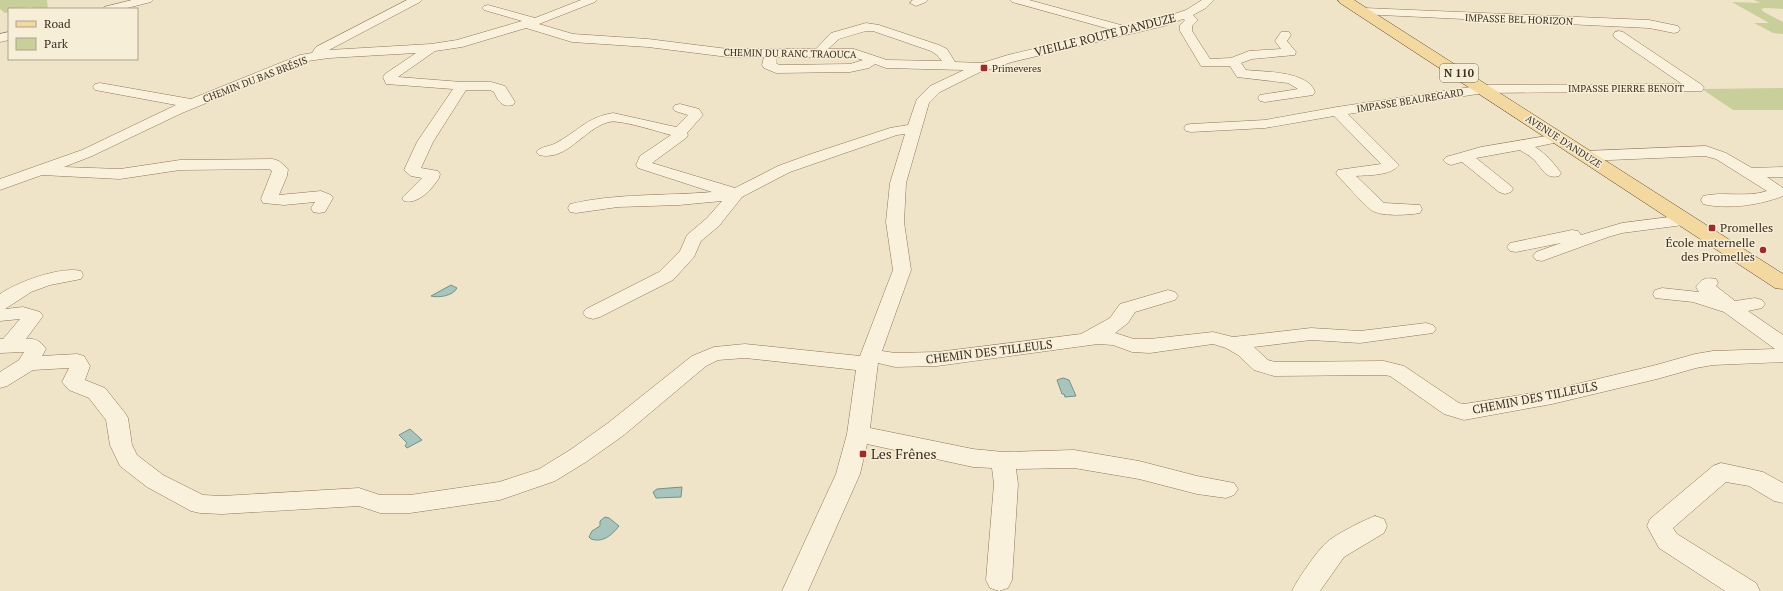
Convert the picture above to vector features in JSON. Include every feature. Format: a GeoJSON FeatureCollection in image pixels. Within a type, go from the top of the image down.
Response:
{"type":"FeatureCollection","features":[{"type":"Feature","properties":{"kind":"main road","name":"AVENUE D'ANDUZE"},"geometry":{"type":"LineString","coordinates":[[1345,0],[1783,283]]}},
{"type":"Feature","properties":{"kind":"street"},"geometry":{"type":"LineString","coordinates":[[112,8],[147,0]]}},
{"type":"Feature","properties":{"kind":"street"},"geometry":{"type":"LineString","coordinates":[[316,56],[320,50],[416,0]]}},
{"type":"Feature","properties":{"kind":"street","name":"CHEMIN DU BAS BRÉSIS"},"geometry":{"type":"LineString","coordinates":[[0,185],[87,153],[192,104],[305,58],[431,48],[458,44],[530,22],[591,0]]}},
{"type":"Feature","properties":{"kind":"street"},"geometry":{"type":"LineString","coordinates":[[1016,0],[1126,31]]}},
{"type":"Feature","properties":{"kind":"street","name":"VIEILLE ROUTE D'ANDUZE"},"geometry":{"type":"LineString","coordinates":[[795,591],[848,474],[858,434],[869,360],[902,270],[895,222],[898,184],[922,102],[935,89],[973,70],[1160,23],[1202,6],[1208,0]]}},
{"type":"Feature","properties":{"kind":"street","name":"CHEMIN DU RANC TRAOUCA"},"geometry":{"type":"LineString","coordinates":[[488,8],[565,36],[592,40],[648,43],[728,53],[860,54],[886,64],[950,64],[983,67]]}},
{"type":"Feature","properties":{"kind":"street","name":"IMPASSE BEL HORIZON"},"geometry":{"type":"LineString","coordinates":[[1364,12],[1649,24],[1674,29]]}},
{"type":"Feature","properties":{"kind":"street"},"geometry":{"type":"LineString","coordinates":[[1184,14],[1192,20],[1186,25],[1186,31],[1206,63],[1234,62],[1249,56],[1290,52],[1281,41],[1286,35]]}},
{"type":"Feature","properties":{"kind":"street"},"geometry":{"type":"LineString","coordinates":[[820,53],[823,47],[835,36],[859,28],[875,28],[935,48],[942,52],[950,64]]}},
{"type":"Feature","properties":{"kind":"street","name":"IMPASSE PIERRE BENOIT"},"geometry":{"type":"LineString","coordinates":[[1484,89],[1697,88],[1619,35]]}},
{"type":"Feature","properties":{"kind":"street"},"geometry":{"type":"LineString","coordinates":[[431,48],[394,72],[390,77],[391,81],[462,86],[491,86],[500,89],[504,98],[508,102]]}},
{"type":"Feature","properties":{"kind":"street"},"geometry":{"type":"LineString","coordinates":[[772,54],[769,65],[776,68],[850,68],[864,65],[873,60]]}},
{"type":"Feature","properties":{"kind":"street"},"geometry":{"type":"LineString","coordinates":[[1234,62],[1242,74],[1292,79],[1308,92],[1265,98]]}},
{"type":"Feature","properties":{"kind":"street"},"geometry":{"type":"LineString","coordinates":[[410,198],[431,178],[432,174],[417,173],[412,170],[425,142],[462,86]]}},
{"type":"Feature","properties":{"kind":"street"},"geometry":{"type":"LineString","coordinates":[[100,87],[192,104]]}},
{"type":"Feature","properties":{"kind":"street","name":"IMPASSE BEAUREGARD"},"geometry":{"type":"LineString","coordinates":[[1191,128],[1232,127],[1265,124],[1337,111],[1484,89]]}},
{"type":"Feature","properties":{"kind":"street"},"geometry":{"type":"LineString","coordinates":[[680,108],[694,112],[696,115],[679,132],[681,135],[679,137],[645,159],[644,165],[736,194]]}},
{"type":"Feature","properties":{"kind":"street","name":"IMPASSE BEAUREGARD"},"geometry":{"type":"LineString","coordinates":[[1337,111],[1391,165],[1384,168],[1344,173],[1378,207],[1384,209],[1414,209]]}},
{"type":"Feature","properties":{"kind":"street"},"geometry":{"type":"LineString","coordinates":[[544,152],[561,147],[597,121],[605,118],[614,117],[679,132]]}},
{"type":"Feature","properties":{"kind":"street"},"geometry":{"type":"LineString","coordinates":[[576,208],[618,202],[679,200],[736,194],[784,169],[816,157],[895,131],[914,129]]}},
{"type":"Feature","properties":{"kind":"street"},"geometry":{"type":"LineString","coordinates":[[1505,189],[1458,158],[1481,152],[1558,138]]}},
{"type":"Feature","properties":{"kind":"street"},"geometry":{"type":"LineString","coordinates":[[1523,145],[1539,156],[1553,173]]}},
{"type":"Feature","properties":{"kind":"street"},"geometry":{"type":"LineString","coordinates":[[1586,156],[1706,151],[1721,156],[1774,188],[1778,192],[1753,198],[1709,200]]}},
{"type":"Feature","properties":{"kind":"street"},"geometry":{"type":"LineString","coordinates":[[39,170],[120,174],[169,166],[273,164],[280,169],[279,176],[269,199],[284,200],[321,196],[325,198],[319,208]]}},
{"type":"Feature","properties":{"kind":"street"},"geometry":{"type":"LineString","coordinates":[[1748,173],[1783,172]]}},
{"type":"Feature","properties":{"kind":"street"},"geometry":{"type":"LineString","coordinates":[[593,313],[666,276],[688,253],[693,239],[713,222],[736,194]]}},
{"type":"Feature","properties":{"kind":"street"},"geometry":{"type":"LineString","coordinates":[[1542,256],[1602,233],[1622,228],[1684,220]]}},
{"type":"Feature","properties":{"kind":"street"},"geometry":{"type":"LineString","coordinates":[[1516,247],[1579,234],[1602,233]]}},
{"type":"Feature","properties":{"kind":"street"},"geometry":{"type":"LineString","coordinates":[[0,304],[8,297],[31,285],[74,275]]}},
{"type":"Feature","properties":{"kind":"street"},"geometry":{"type":"LineString","coordinates":[[1709,283],[1705,287],[1730,308],[1783,345]]}},
{"type":"Feature","properties":{"kind":"street"},"geometry":{"type":"LineString","coordinates":[[1662,294],[1694,296],[1713,301],[1730,308],[1755,304]]}},
{"type":"Feature","properties":{"kind":"street","name":"CHEMIN DES TILLEULS"},"geometry":{"type":"LineString","coordinates":[[1083,340],[1120,322],[1125,315],[1127,308],[1168,296]]}},
{"type":"Feature","properties":{"kind":"street"},"geometry":{"type":"LineString","coordinates":[[0,315],[23,313],[33,316],[4,346]]}},
{"type":"Feature","properties":{"kind":"street","name":"CHEMIN DES TILLEULS"},"geometry":{"type":"LineString","coordinates":[[1233,343],[1310,334],[1360,337],[1426,329]]}},
{"type":"Feature","properties":{"kind":"street","name":"CHEMIN DES TILLEULS"},"geometry":{"type":"LineString","coordinates":[[27,365],[36,363],[78,361],[80,366],[73,382],[77,386],[97,393],[117,418],[121,446],[128,460],[155,481],[200,504],[222,505],[359,497],[380,504],[410,504],[500,491],[547,475],[578,456],[616,429],[699,361],[714,354],[745,352],[869,360],[937,360],[1098,338],[1116,339],[1132,345],[1150,346],[1213,338],[1233,343],[1245,350],[1261,365],[1274,369],[1384,368],[1397,371],[1452,409],[1464,412],[1552,397],[1657,372],[1695,361],[1713,358],[1783,355]]}},
{"type":"Feature","properties":{"kind":"street"},"geometry":{"type":"LineString","coordinates":[[0,381],[27,365],[36,349],[31,344],[4,346]]}},
{"type":"Feature","properties":{"kind":"street"},"geometry":{"type":"LineString","coordinates":[[858,434],[973,458],[1003,461],[1074,459],[1139,470],[1197,485],[1226,489]]}},
{"type":"Feature","properties":{"kind":"street"},"geometry":{"type":"LineString","coordinates":[[999,580],[1006,484],[1003,461]]}},
{"type":"Feature","properties":{"kind":"street"},"geometry":{"type":"LineString","coordinates":[[1747,591],[1668,541],[1659,526],[1721,472],[1755,478],[1783,494]]}},
{"type":"Feature","properties":{"kind":"street"},"geometry":{"type":"LineString","coordinates":[[1305,591],[1335,550],[1375,526]]}},
{"type":"Feature","properties":{"kind":"green space"},"geometry":{"type":"Polygon","coordinates":[[[0,0],[47,0],[48,8],[8,8],[8,12],[5,13],[0,9],[0,0]]]}},
{"type":"Feature","properties":{"kind":"green space"},"geometry":{"type":"Polygon","coordinates":[[[1754,0],[1783,0],[1783,9],[1761,9],[1783,22],[1783,34],[1773,33],[1754,23],[1769,23],[1732,2],[1760,3],[1754,0]]]}},
{"type":"Feature","properties":{"kind":"green space"},"geometry":{"type":"Polygon","coordinates":[[[1783,88],[1783,110],[1733,110],[1702,89],[1783,88]]]}},
{"type":"Feature","properties":{"kind":"water"},"geometry":{"type":"Polygon","coordinates":[[[451,285],[457,288],[449,295],[437,297],[431,296],[451,285]]]}},
{"type":"Feature","properties":{"kind":"water"},"geometry":{"type":"Polygon","coordinates":[[[1063,378],[1069,380],[1076,396],[1065,397],[1064,394],[1062,394],[1057,380],[1063,378]]]}},
{"type":"Feature","properties":{"kind":"water"},"geometry":{"type":"Polygon","coordinates":[[[410,429],[422,440],[407,448],[405,446],[407,443],[399,435],[410,429]]]}},
{"type":"Feature","properties":{"kind":"water"},"geometry":{"type":"Polygon","coordinates":[[[682,487],[681,497],[656,498],[653,492],[657,489],[682,487]]]}},
{"type":"Feature","properties":{"kind":"water"},"geometry":{"type":"Polygon","coordinates":[[[605,517],[609,518],[619,526],[603,539],[591,539],[589,537],[592,531],[600,526],[600,521],[605,517]]]}},
{"type":"Feature","properties":{"kind":"place","name":"Primeveres"},"geometry":{"type":"Point","coordinates":[984,68]}},
{"type":"Feature","properties":{"kind":"place","name":"Promelles"},"geometry":{"type":"Point","coordinates":[1712,228]}},
{"type":"Feature","properties":{"kind":"place","name":"École maternelle des Promelles"},"geometry":{"type":"Point","coordinates":[1763,250]}},
{"type":"Feature","properties":{"kind":"place","name":"Les Frênes"},"geometry":{"type":"Point","coordinates":[863,454]}}]}
